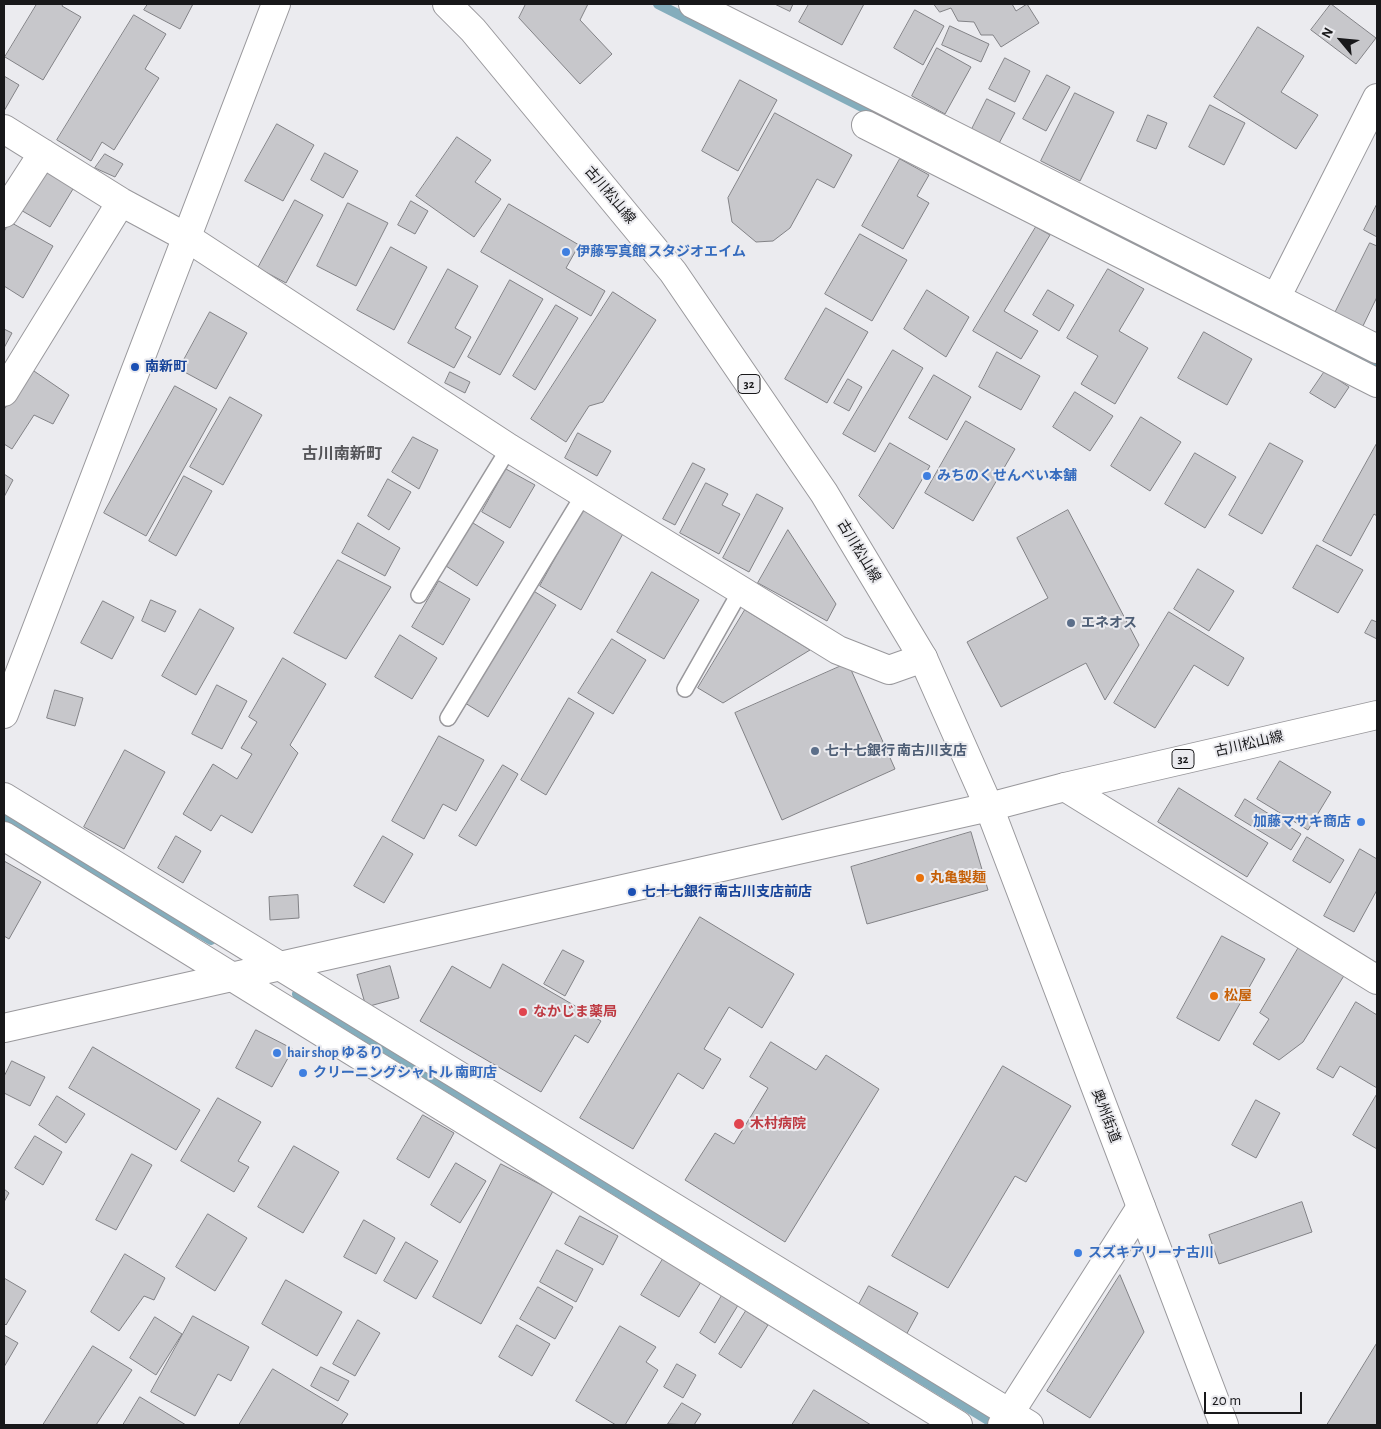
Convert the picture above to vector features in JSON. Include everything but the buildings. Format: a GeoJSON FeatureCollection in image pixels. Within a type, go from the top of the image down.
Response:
{"type":"FeatureCollection","features":[{"type":"Feature","properties":{"kind":"street"},"geometry":{"type":"LineString","coordinates":[[4,714],[276,4]]}},
{"type":"Feature","properties":{"kind":"street","name":"古川松山線"},"geometry":{"type":"LineString","coordinates":[[447,4],[473,30],[673,272],[824,494],[924,658],[989,807],[1065,787],[1377,715]]}},
{"type":"Feature","properties":{"kind":"street"},"geometry":{"type":"LineString","coordinates":[[693,4],[1208,280],[1376,380]]}},
{"type":"Feature","properties":{"kind":"street"},"geometry":{"type":"LineString","coordinates":[[1276,298],[1377,98]]}},
{"type":"Feature","properties":{"kind":"street"},"geometry":{"type":"LineString","coordinates":[[866,125],[1208,280],[1276,298],[1377,349]]}},
{"type":"Feature","properties":{"kind":"street"},"geometry":{"type":"LineString","coordinates":[[4,129],[121,202],[186,237],[509,448],[838,650],[889,670],[924,658]]}},
{"type":"Feature","properties":{"kind":"street"},"geometry":{"type":"LineString","coordinates":[[4,213],[43,153]]}},
{"type":"Feature","properties":{"kind":"street"},"geometry":{"type":"LineString","coordinates":[[4,392],[121,202]]}},
{"type":"Feature","properties":{"kind":"street"},"geometry":{"type":"LineString","coordinates":[[1065,787],[1377,980]]}},
{"type":"Feature","properties":{"kind":"street"},"geometry":{"type":"LineString","coordinates":[[4,797],[1011,1421],[1141,1207]]}},
{"type":"Feature","properties":{"kind":"street"},"geometry":{"type":"LineString","coordinates":[[4,1028],[989,807]]}},
{"type":"Feature","properties":{"kind":"street","name":"奥州街道"},"geometry":{"type":"LineString","coordinates":[[989,807],[1224,1425]]}},
{"type":"Feature","properties":{"kind":"street"},"geometry":{"type":"LineString","coordinates":[[4,836],[958,1425]]}},
{"type":"Feature","properties":{"kind":"lane"},"geometry":{"type":"LineString","coordinates":[[419,595],[509,448]]}},
{"type":"Feature","properties":{"kind":"lane"},"geometry":{"type":"LineString","coordinates":[[448,718],[584,494]]}},
{"type":"Feature","properties":{"kind":"lane"},"geometry":{"type":"LineString","coordinates":[[685,689],[741,590]]}},
{"type":"Feature","properties":{"kind":"waterway"},"geometry":{"type":"LineString","coordinates":[[658,4],[1377,367]]}},
{"type":"Feature","properties":{"kind":"waterway"},"geometry":{"type":"LineString","coordinates":[[8,817],[211,940]]}},
{"type":"Feature","properties":{"kind":"waterway"},"geometry":{"type":"LineString","coordinates":[[297,994],[996,1425]]}},
{"type":"Feature","properties":{"kind":"place","name":"伊藤写真館 スタジオエイム"},"geometry":{"type":"Point","coordinates":[566,252]}},
{"type":"Feature","properties":{"kind":"place","name":"南新町"},"geometry":{"type":"Point","coordinates":[135,367]}},
{"type":"Feature","properties":{"kind":"place","name":"みちのくせんべい本舗"},"geometry":{"type":"Point","coordinates":[927,476]}},
{"type":"Feature","properties":{"kind":"place","name":"エネオス"},"geometry":{"type":"Point","coordinates":[1071,623]}},
{"type":"Feature","properties":{"kind":"place","name":"七十七銀行 南古川支店"},"geometry":{"type":"Point","coordinates":[815,751]}},
{"type":"Feature","properties":{"kind":"place","name":"加藤マサキ商店"},"geometry":{"type":"Point","coordinates":[1361,822]}},
{"type":"Feature","properties":{"kind":"place","name":"丸亀製麺"},"geometry":{"type":"Point","coordinates":[920,878]}},
{"type":"Feature","properties":{"kind":"place","name":"七十七銀行 南古川支店前店"},"geometry":{"type":"Point","coordinates":[632,892]}},
{"type":"Feature","properties":{"kind":"place","name":"松屋"},"geometry":{"type":"Point","coordinates":[1214,996]}},
{"type":"Feature","properties":{"kind":"place","name":"なかじま薬局"},"geometry":{"type":"Point","coordinates":[523,1012]}},
{"type":"Feature","properties":{"kind":"place","name":"hair shop ゆるり"},"geometry":{"type":"Point","coordinates":[277,1053]}},
{"type":"Feature","properties":{"kind":"place","name":"クリーニングシャトル 南町店"},"geometry":{"type":"Point","coordinates":[303,1073]}},
{"type":"Feature","properties":{"kind":"place","name":"木村病院"},"geometry":{"type":"Point","coordinates":[739,1124]}},
{"type":"Feature","properties":{"kind":"place","name":"スズキアリーナ古川"},"geometry":{"type":"Point","coordinates":[1078,1253]}},
{"type":"Feature","properties":{"kind":"district","name":"古川南新町"},"geometry":{"type":"Point","coordinates":[342,454]}}]}
